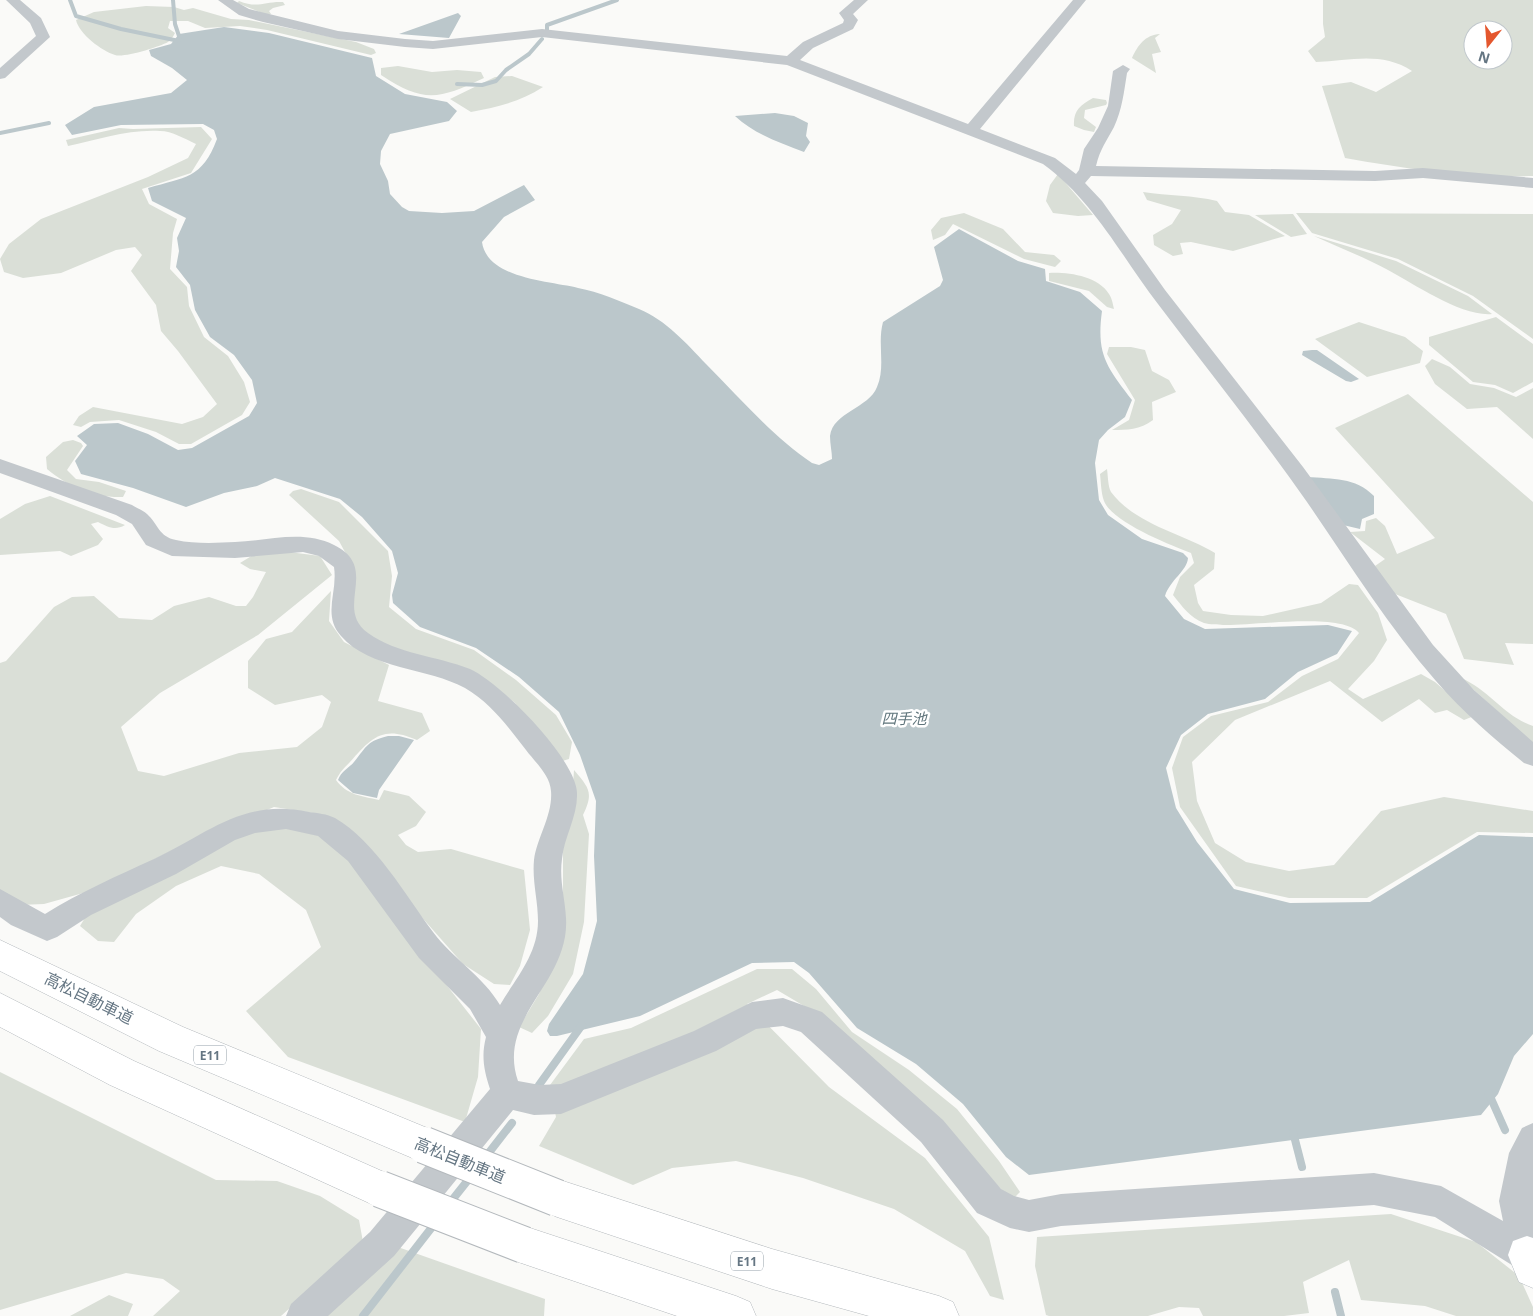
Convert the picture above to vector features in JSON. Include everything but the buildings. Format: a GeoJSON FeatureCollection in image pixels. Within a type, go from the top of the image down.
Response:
{"type":"FeatureCollection","features":[{"type":"Feature","properties":{"kind":"highway","name":"高松自動車道"},"geometry":{"type":"LineString","coordinates":[[0,955],[171,1039],[424,1145],[557,1198],[772,1269],[939,1316]]}},
{"type":"Feature","properties":{"kind":"highway"},"geometry":{"type":"LineString","coordinates":[[0,1009],[122,1072],[380,1189],[524,1245],[736,1316]]}},
{"type":"Feature","properties":{"kind":"street"},"geometry":{"type":"LineString","coordinates":[[0,75],[43,36],[36,21],[12,0]]}},
{"type":"Feature","properties":{"kind":"street"},"geometry":{"type":"LineString","coordinates":[[224,0],[244,12],[268,19],[338,35],[405,43],[433,45],[542,33],[790,61],[1049,161],[1082,176],[1365,176],[1423,173],[1493,181],[1533,183]]}},
{"type":"Feature","properties":{"kind":"street"},"geometry":{"type":"LineString","coordinates":[[790,61],[808,45],[848,26],[851,20],[846,13],[862,0]]}},
{"type":"Feature","properties":{"kind":"street"},"geometry":{"type":"LineString","coordinates":[[970,130],[1080,0]]}},
{"type":"Feature","properties":{"kind":"street"},"geometry":{"type":"LineString","coordinates":[[1082,176],[1092,150],[1106,128],[1115,106],[1120,71],[1123,69]]}},
{"type":"Feature","properties":{"kind":"street"},"geometry":{"type":"LineString","coordinates":[[1082,176],[1142,273],[1296,473],[1407,630],[1446,676],[1501,729],[1533,756]]}},
{"type":"Feature","properties":{"kind":"street"},"geometry":{"type":"LineString","coordinates":[[0,466],[124,510],[140,519],[154,540],[172,548],[235,550],[303,544],[326,550],[344,564],[346,582],[340,608],[342,618],[349,630],[370,645],[472,681],[505,705],[563,781],[564,804],[554,831],[547,861],[554,921],[550,943],[532,984],[500,1033],[497,1048],[497,1065],[507,1093],[518,1098],[540,1101],[561,1099],[705,1041],[752,1016],[783,1012],[812,1022],[932,1131],[989,1201],[1010,1212],[1029,1216],[1061,1210],[1374,1189],[1441,1202],[1530,1262]]}},
{"type":"Feature","properties":{"kind":"street"},"geometry":{"type":"LineString","coordinates":[[0,901],[21,916],[47,928],[81,906],[166,866],[226,832],[255,822],[286,818],[326,826],[358,853],[429,950],[480,1000],[500,1033]]}},
{"type":"Feature","properties":{"kind":"street"},"geometry":{"type":"LineString","coordinates":[[303,1316],[382,1244],[507,1093]]}},
{"type":"Feature","properties":{"kind":"street"},"geometry":{"type":"LineString","coordinates":[[1530,1262],[1515,1200],[1525,1153],[1533,1139]]}},
{"type":"Feature","properties":{"kind":"shaded area"},"geometry":{"type":"Polygon","coordinates":[[[1323,0],[1533,0],[1533,176],[1486,176],[1439,172],[1345,158],[1322,86],[1351,82],[1376,92],[1412,71],[1389,61],[1377,59],[1316,62],[1308,51],[1325,37],[1323,0]]]}},
{"type":"Feature","properties":{"kind":"shaded area"},"geometry":{"type":"Polygon","coordinates":[[[239,1],[257,5],[283,2],[285,5],[273,8],[269,11],[271,14],[267,15],[237,3],[239,1]]]}},
{"type":"Feature","properties":{"kind":"shaded area"},"geometry":{"type":"Polygon","coordinates":[[[146,6],[174,7],[184,10],[193,8],[231,19],[249,20],[356,42],[374,49],[376,53],[371,55],[267,30],[240,26],[205,28],[188,21],[170,21],[168,28],[175,33],[168,42],[142,52],[119,56],[98,46],[86,36],[76,20],[94,12],[146,6]]]}},
{"type":"Feature","properties":{"kind":"shaded area"},"geometry":{"type":"Polygon","coordinates":[[[1160,34],[1155,38],[1161,52],[1152,54],[1156,73],[1132,58],[1146,39],[1160,34]]]}},
{"type":"Feature","properties":{"kind":"shaded area"},"geometry":{"type":"Polygon","coordinates":[[[398,66],[432,72],[457,70],[481,72],[484,78],[443,94],[421,94],[409,91],[381,75],[381,68],[398,66]]]}},
{"type":"Feature","properties":{"kind":"shaded area"},"geometry":{"type":"Polygon","coordinates":[[[512,76],[543,87],[517,100],[471,112],[450,99],[495,77],[512,76]]]}},
{"type":"Feature","properties":{"kind":"shaded area"},"geometry":{"type":"Polygon","coordinates":[[[1093,98],[1106,100],[1107,103],[1106,105],[1085,110],[1084,118],[1096,127],[1094,132],[1074,126],[1078,109],[1093,98]]]}},
{"type":"Feature","properties":{"kind":"shaded area"},"geometry":{"type":"Polygon","coordinates":[[[201,127],[212,139],[191,173],[142,189],[149,204],[177,219],[173,233],[170,269],[187,287],[189,306],[204,337],[228,356],[244,382],[250,402],[242,415],[191,444],[179,444],[156,432],[119,420],[90,422],[81,427],[73,425],[79,416],[93,407],[182,424],[203,417],[217,404],[161,331],[156,305],[131,271],[142,255],[135,247],[116,250],[61,273],[23,278],[4,272],[0,259],[9,244],[41,219],[148,177],[188,158],[196,144],[165,131],[125,133],[68,146],[66,140],[119,128],[201,127]]]}},
{"type":"Feature","properties":{"kind":"shaded area"},"geometry":{"type":"Polygon","coordinates":[[[1058,174],[1093,215],[1078,216],[1053,213],[1046,201],[1050,185],[1058,174]]]}},
{"type":"Feature","properties":{"kind":"shaded area"},"geometry":{"type":"Polygon","coordinates":[[[1143,192],[1217,201],[1225,212],[1249,215],[1285,236],[1233,251],[1191,242],[1180,243],[1183,254],[1173,256],[1154,245],[1153,235],[1172,224],[1181,210],[1147,200],[1143,192]]]}},
{"type":"Feature","properties":{"kind":"shaded area"},"geometry":{"type":"Polygon","coordinates":[[[964,213],[1003,229],[1025,252],[1054,255],[1061,261],[1055,267],[1024,259],[953,224],[945,235],[933,240],[931,230],[941,218],[964,213]]]}},
{"type":"Feature","properties":{"kind":"shaded area"},"geometry":{"type":"Polygon","coordinates":[[[1296,213],[1533,214],[1533,339],[1473,296],[1398,259],[1312,233],[1296,213]]]}},
{"type":"Feature","properties":{"kind":"shaded area"},"geometry":{"type":"Polygon","coordinates":[[[1293,214],[1307,234],[1291,237],[1255,215],[1293,214]]]}},
{"type":"Feature","properties":{"kind":"shaded area"},"geometry":{"type":"Polygon","coordinates":[[[1314,236],[1396,261],[1468,296],[1492,314],[1480,314],[1453,305],[1379,265],[1314,236]]]}},
{"type":"Feature","properties":{"kind":"shaded area"},"geometry":{"type":"Polygon","coordinates":[[[1049,273],[1073,274],[1098,283],[1110,296],[1114,309],[1107,307],[1089,291],[1049,281],[1049,273]]]}},
{"type":"Feature","properties":{"kind":"shaded area"},"geometry":{"type":"Polygon","coordinates":[[[1496,317],[1533,344],[1533,382],[1513,393],[1495,385],[1473,382],[1429,345],[1429,337],[1496,317]]]}},
{"type":"Feature","properties":{"kind":"shaded area"},"geometry":{"type":"Polygon","coordinates":[[[1359,322],[1405,337],[1423,351],[1420,363],[1367,377],[1315,339],[1359,322]]]}},
{"type":"Feature","properties":{"kind":"shaded area"},"geometry":{"type":"Polygon","coordinates":[[[1109,347],[1131,347],[1145,350],[1152,371],[1169,380],[1176,392],[1152,402],[1153,420],[1138,428],[1112,430],[1129,420],[1135,400],[1107,354],[1109,347]]]}},
{"type":"Feature","properties":{"kind":"shaded area"},"geometry":{"type":"Polygon","coordinates":[[[1432,359],[1450,367],[1470,384],[1494,388],[1516,397],[1533,388],[1533,439],[1497,407],[1467,409],[1435,384],[1425,366],[1432,359]]]}},
{"type":"Feature","properties":{"kind":"shaded area"},"geometry":{"type":"Polygon","coordinates":[[[1408,394],[1533,502],[1533,644],[1505,643],[1514,665],[1464,659],[1446,614],[1390,592],[1375,566],[1385,559],[1350,532],[1365,531],[1366,521],[1376,518],[1385,526],[1397,554],[1435,538],[1335,428],[1408,394]]]}},
{"type":"Feature","properties":{"kind":"shaded area"},"geometry":{"type":"Polygon","coordinates":[[[73,440],[81,443],[83,446],[67,470],[76,479],[99,482],[126,491],[123,497],[102,496],[82,490],[64,481],[47,469],[46,457],[63,442],[73,440]]]}},
{"type":"Feature","properties":{"kind":"shaded area"},"geometry":{"type":"Polygon","coordinates":[[[1107,469],[1111,492],[1133,513],[1215,553],[1214,569],[1194,585],[1198,603],[1203,611],[1231,615],[1263,616],[1321,603],[1349,584],[1358,585],[1378,613],[1387,640],[1374,661],[1348,689],[1363,699],[1421,674],[1435,682],[1474,716],[1464,720],[1447,710],[1435,713],[1419,699],[1382,722],[1330,681],[1235,720],[1192,762],[1197,801],[1215,843],[1246,862],[1289,871],[1334,865],[1381,811],[1444,797],[1533,811],[1533,833],[1477,832],[1367,898],[1289,898],[1236,886],[1180,807],[1172,768],[1183,737],[1211,716],[1268,702],[1302,676],[1338,659],[1359,633],[1349,627],[1335,623],[1296,622],[1223,625],[1206,624],[1199,621],[1173,595],[1180,577],[1194,563],[1191,553],[1143,532],[1118,517],[1109,509],[1103,498],[1100,474],[1107,469]]]}},
{"type":"Feature","properties":{"kind":"shaded area"},"geometry":{"type":"Polygon","coordinates":[[[301,489],[339,502],[388,551],[392,576],[389,607],[416,629],[474,650],[516,680],[556,715],[572,742],[569,759],[559,762],[515,703],[493,685],[375,641],[356,629],[346,609],[353,567],[339,541],[289,495],[293,491],[301,489]]]}},
{"type":"Feature","properties":{"kind":"shaded area"},"geometry":{"type":"Polygon","coordinates":[[[50,496],[125,525],[115,528],[98,522],[91,524],[103,539],[98,545],[71,556],[60,551],[0,555],[0,519],[25,504],[50,496]]]}},
{"type":"Feature","properties":{"kind":"shaded area"},"geometry":{"type":"Polygon","coordinates":[[[258,552],[289,552],[320,556],[332,575],[258,635],[160,693],[121,727],[138,771],[164,776],[239,753],[297,747],[322,727],[331,702],[322,695],[275,705],[248,688],[248,661],[266,639],[292,632],[331,591],[329,621],[344,642],[389,665],[378,701],[422,713],[430,731],[417,740],[395,734],[379,736],[365,746],[342,770],[336,780],[350,792],[379,800],[384,790],[409,796],[426,812],[416,826],[398,835],[406,845],[418,852],[451,849],[524,870],[530,930],[520,966],[510,985],[494,984],[463,964],[411,905],[319,814],[274,807],[177,848],[94,890],[44,904],[19,905],[0,891],[0,663],[6,661],[54,607],[72,597],[94,596],[119,618],[152,620],[174,606],[209,597],[236,606],[246,606],[266,572],[250,569],[240,563],[258,552]]]}},
{"type":"Feature","properties":{"kind":"shaded area"},"geometry":{"type":"Polygon","coordinates":[[[1461,678],[1480,689],[1523,722],[1533,726],[1533,744],[1461,678]]]}},
{"type":"Feature","properties":{"kind":"shaded area"},"geometry":{"type":"Polygon","coordinates":[[[574,770],[586,786],[589,795],[583,815],[589,834],[584,922],[573,974],[548,1016],[532,1033],[519,1027],[539,994],[558,945],[563,896],[563,849],[571,816],[574,770]]]}},
{"type":"Feature","properties":{"kind":"shaded area"},"geometry":{"type":"Polygon","coordinates":[[[283,826],[310,831],[339,848],[481,1029],[478,1077],[465,1122],[288,1057],[246,1011],[321,947],[306,910],[259,874],[221,866],[176,886],[136,914],[114,942],[98,941],[80,926],[88,913],[248,831],[283,826]]]}},
{"type":"Feature","properties":{"kind":"shaded area"},"geometry":{"type":"Polygon","coordinates":[[[757,969],[792,969],[816,989],[852,1032],[909,1070],[957,1109],[999,1161],[1020,1192],[1012,1200],[826,1019],[777,990],[747,1004],[829,1087],[925,1158],[989,1237],[1004,1300],[990,1296],[965,1251],[894,1209],[803,1178],[736,1161],[672,1168],[633,1185],[539,1146],[556,1117],[550,1085],[584,1039],[631,1028],[757,969]]]}},
{"type":"Feature","properties":{"kind":"shaded area"},"geometry":{"type":"Polygon","coordinates":[[[0,1072],[216,1180],[277,1181],[320,1196],[359,1220],[363,1242],[281,1316],[153,1316],[180,1291],[163,1279],[126,1273],[0,1310],[0,1072]]]}},
{"type":"Feature","properties":{"kind":"shaded area"},"geometry":{"type":"Polygon","coordinates":[[[1391,1214],[1476,1242],[1519,1276],[1533,1307],[1533,1316],[1456,1316],[1425,1306],[1361,1300],[1349,1260],[1303,1282],[1309,1313],[1284,1316],[1203,1316],[1199,1308],[1179,1307],[1148,1316],[1049,1316],[1046,1315],[1035,1266],[1037,1237],[1391,1214]]]}},
{"type":"Feature","properties":{"kind":"shaded area"},"geometry":{"type":"Polygon","coordinates":[[[395,1246],[545,1299],[544,1316],[325,1316],[395,1246]]]}},
{"type":"Feature","properties":{"kind":"shaded area"},"geometry":{"type":"Polygon","coordinates":[[[109,1295],[133,1304],[128,1316],[70,1316],[109,1295]]]}},
{"type":"Feature","properties":{"kind":"water"},"geometry":{"type":"Polygon","coordinates":[[[458,13],[461,16],[449,38],[399,34],[458,13]]]}},
{"type":"Feature","properties":{"kind":"water","name":"四手池"},"geometry":{"type":"Polygon","coordinates":[[[224,27],[269,33],[372,58],[376,76],[405,94],[447,102],[457,111],[449,121],[390,134],[381,151],[380,164],[388,181],[390,194],[402,207],[409,211],[442,213],[474,211],[524,185],[535,200],[504,217],[482,242],[486,254],[495,264],[521,276],[602,294],[658,319],[684,341],[770,429],[812,463],[819,465],[832,459],[830,436],[837,421],[873,394],[880,379],[881,330],[883,322],[940,286],[943,280],[934,247],[959,229],[1018,261],[1045,269],[1046,281],[1080,292],[1102,311],[1101,339],[1105,360],[1132,400],[1125,417],[1108,430],[1099,440],[1095,463],[1099,500],[1108,515],[1142,539],[1183,553],[1188,558],[1185,567],[1167,590],[1165,596],[1184,619],[1205,629],[1328,625],[1352,631],[1337,654],[1298,672],[1265,699],[1208,714],[1181,735],[1166,768],[1176,808],[1197,842],[1234,889],[1290,903],[1370,902],[1479,835],[1533,837],[1533,1034],[1514,1056],[1498,1094],[1481,1115],[1029,1175],[1006,1157],[963,1104],[916,1064],[857,1028],[809,973],[794,962],[752,963],[640,1016],[557,1036],[550,1036],[547,1031],[549,1024],[583,974],[597,921],[594,856],[596,801],[580,755],[559,712],[519,677],[476,648],[420,627],[393,603],[392,595],[398,573],[392,551],[362,517],[340,499],[275,478],[257,486],[224,493],[186,507],[133,488],[81,474],[75,461],[87,445],[77,436],[94,424],[118,423],[148,434],[178,450],[192,448],[249,416],[257,403],[252,380],[234,355],[210,337],[195,310],[190,285],[176,267],[179,251],[177,238],[186,218],[152,201],[148,188],[182,178],[198,169],[205,162],[217,139],[214,130],[203,124],[121,125],[72,135],[65,125],[94,107],[171,93],[187,80],[172,68],[151,56],[149,50],[171,44],[179,34],[224,27]]]}},
{"type":"Feature","properties":{"kind":"water"},"geometry":{"type":"Polygon","coordinates":[[[775,113],[794,116],[808,123],[806,136],[810,142],[804,152],[759,133],[735,116],[775,113]]]}},
{"type":"Feature","properties":{"kind":"water"},"geometry":{"type":"Polygon","coordinates":[[[1317,350],[1359,379],[1351,382],[1346,381],[1302,355],[1303,351],[1317,350]]]}},
{"type":"Feature","properties":{"kind":"water"},"geometry":{"type":"Polygon","coordinates":[[[1307,477],[1343,480],[1359,485],[1374,496],[1374,514],[1362,519],[1360,529],[1343,525],[1307,477]]]}},
{"type":"Feature","properties":{"kind":"water"},"geometry":{"type":"Polygon","coordinates":[[[388,736],[399,736],[414,740],[379,790],[377,798],[353,793],[338,780],[339,777],[368,745],[388,736]]]}},
{"type":"Feature","properties":{"kind":"waterway"},"geometry":{"type":"LineString","coordinates":[[70,0],[76,16],[121,29],[179,41]]}},
{"type":"Feature","properties":{"kind":"waterway"},"geometry":{"type":"LineString","coordinates":[[173,0],[175,24],[180,39]]}},
{"type":"Feature","properties":{"kind":"waterway"},"geometry":{"type":"LineString","coordinates":[[547,30],[547,25],[617,0]]}},
{"type":"Feature","properties":{"kind":"waterway"},"geometry":{"type":"LineString","coordinates":[[457,84],[482,85],[496,81],[506,70],[529,54],[542,39]]}},
{"type":"Feature","properties":{"kind":"waterway"},"geometry":{"type":"LineString","coordinates":[[0,133],[49,123]]}},
{"type":"Feature","properties":{"kind":"waterway"},"geometry":{"type":"LineString","coordinates":[[539,1085],[582,1025]]}},
{"type":"Feature","properties":{"kind":"waterway"},"geometry":{"type":"LineString","coordinates":[[1489,1094],[1505,1130]]}},
{"type":"Feature","properties":{"kind":"waterway"},"geometry":{"type":"LineString","coordinates":[[484,1159],[512,1123]]}},
{"type":"Feature","properties":{"kind":"waterway"},"geometry":{"type":"LineString","coordinates":[[1293,1132],[1302,1167]]}},
{"type":"Feature","properties":{"kind":"waterway"},"geometry":{"type":"LineString","coordinates":[[449,1204],[472,1175]]}},
{"type":"Feature","properties":{"kind":"waterway"},"geometry":{"type":"LineString","coordinates":[[363,1316],[436,1222]]}},
{"type":"Feature","properties":{"kind":"waterway"},"geometry":{"type":"LineString","coordinates":[[1335,1292],[1341,1316]]}}]}
